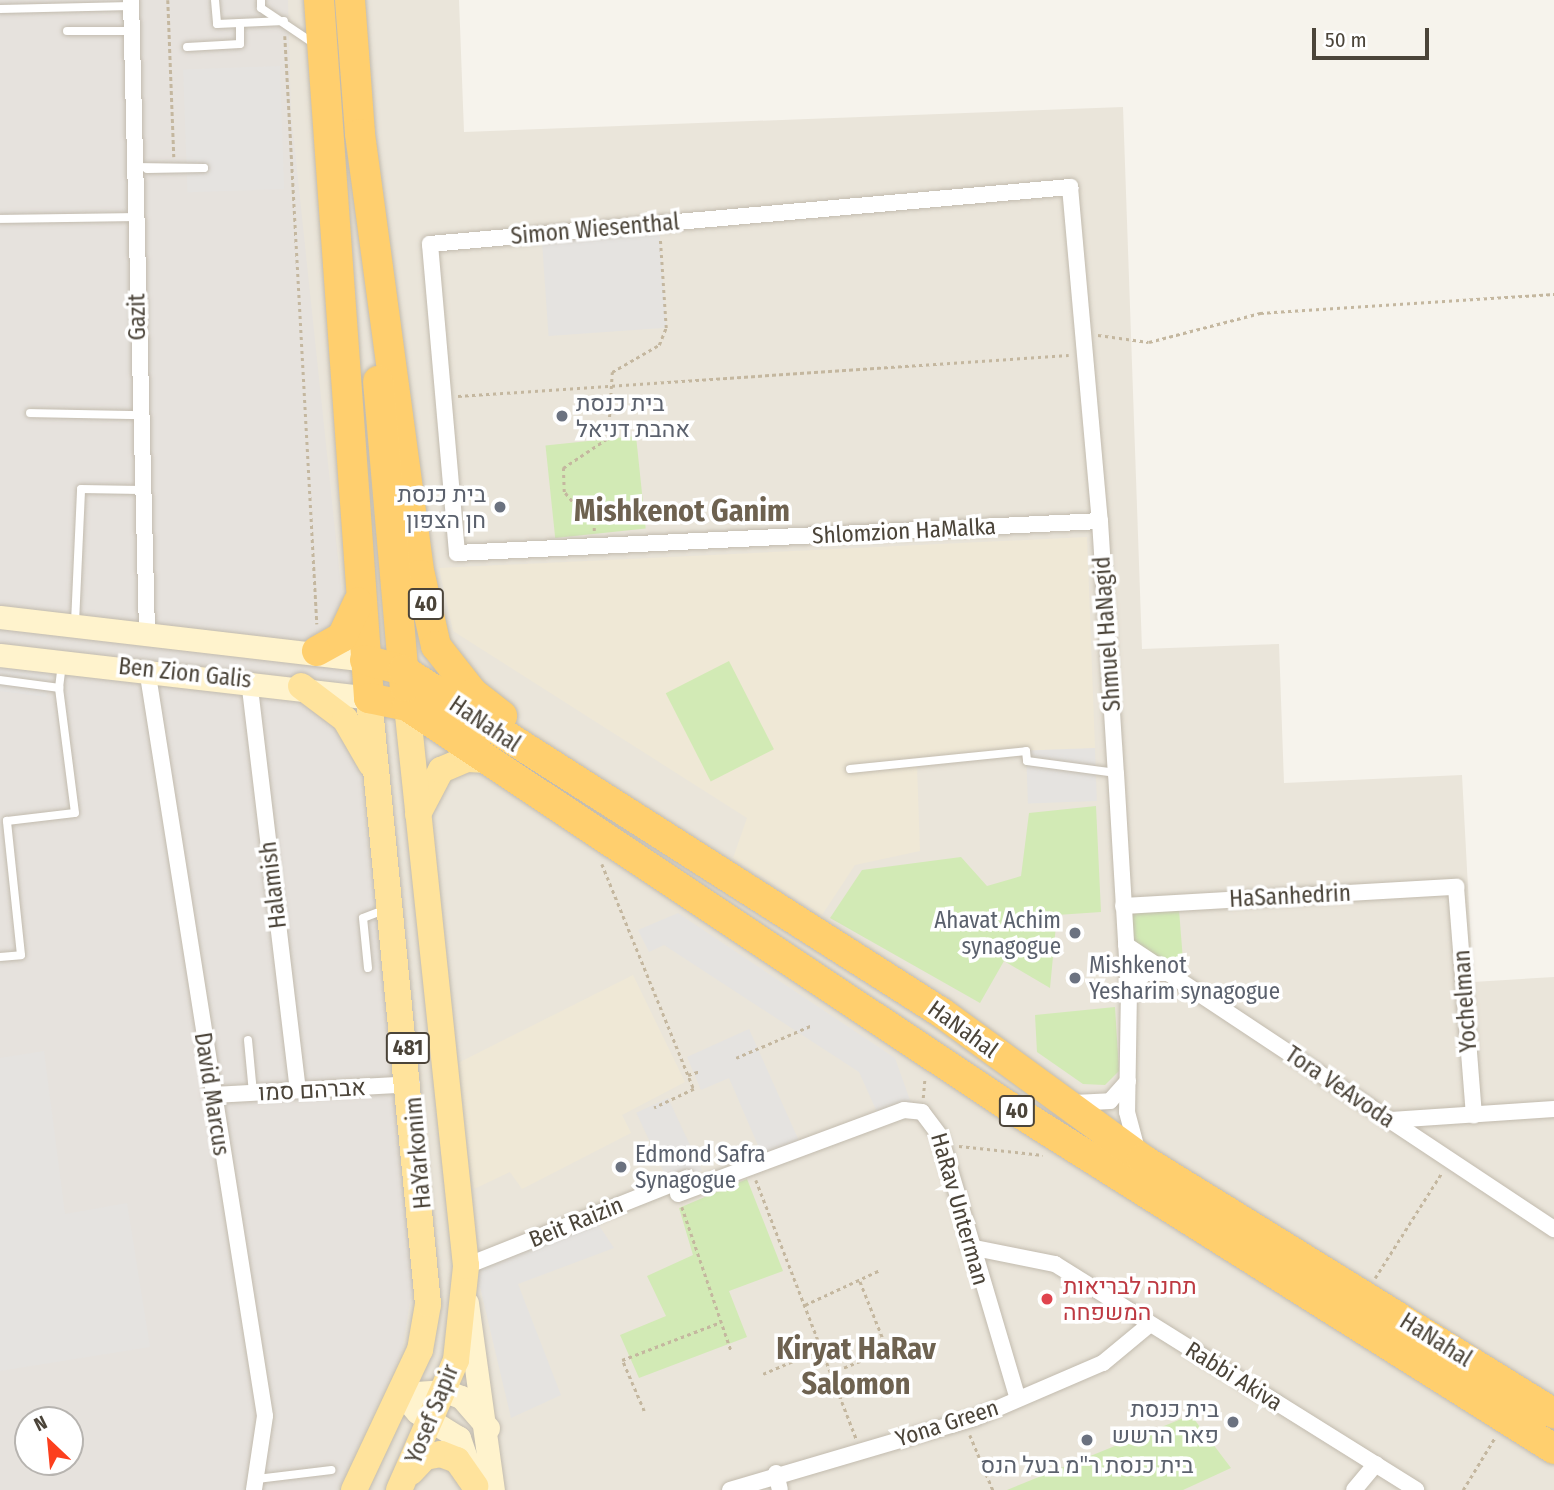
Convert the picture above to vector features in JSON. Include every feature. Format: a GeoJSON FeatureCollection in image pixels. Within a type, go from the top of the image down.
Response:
{"type":"FeatureCollection","features":[{"type":"Feature","properties":{"kind":"highway"},"geometry":{"type":"LineString","coordinates":[[319,0],[359,591],[369,698]]}},
{"type":"Feature","properties":{"kind":"highway","name":"40"},"geometry":{"type":"LineString","coordinates":[[350,0],[372,227],[407,706]]}},
{"type":"Feature","properties":{"kind":"highway","name":"40"},"geometry":{"type":"LineString","coordinates":[[372,227],[394,351],[420,575],[436,646],[473,693],[697,857]]}},
{"type":"Feature","properties":{"kind":"highway"},"geometry":{"type":"LineString","coordinates":[[317,651],[349,629],[359,591]]}},
{"type":"Feature","properties":{"kind":"highway","name":"HaNahal"},"geometry":{"type":"LineString","coordinates":[[365,660],[403,670],[942,1013],[1142,1159],[1554,1413]]}},
{"type":"Feature","properties":{"kind":"highway","name":"HaNahal"},"geometry":{"type":"LineString","coordinates":[[369,698],[407,706],[1002,1102],[1554,1449]]}},
{"type":"Feature","properties":{"kind":"main road"},"geometry":{"type":"LineString","coordinates":[[302,686],[345,719],[377,778]]}},
{"type":"Feature","properties":{"kind":"main road","name":"HaYarkonim"},"geometry":{"type":"LineString","coordinates":[[369,698],[412,1084],[428,1304],[420,1350],[402,1394]]}},
{"type":"Feature","properties":{"kind":"main road","name":"HaYarkonim"},"geometry":{"type":"LineString","coordinates":[[407,706],[417,823],[466,1266],[466,1294]]}},
{"type":"Feature","properties":{"kind":"main road"},"geometry":{"type":"LineString","coordinates":[[417,823],[424,794],[442,771],[467,759],[488,760]]}},
{"type":"Feature","properties":{"kind":"main road","name":"Yosef Sapir"},"geometry":{"type":"LineString","coordinates":[[402,1484],[445,1391],[466,1294]]}},
{"type":"Feature","properties":{"kind":"main road","name":"Yosef Sapir"},"geometry":{"type":"LineString","coordinates":[[354,1490],[402,1394]]}},
{"type":"Feature","properties":{"kind":"main road"},"geometry":{"type":"LineString","coordinates":[[402,1484],[425,1457],[441,1454],[457,1460],[481,1489]]}},
{"type":"Feature","properties":{"kind":"street","name":"Gazit"},"geometry":{"type":"LineString","coordinates":[[131,3],[139,456],[147,633]]}},
{"type":"Feature","properties":{"kind":"street","name":"Simon Wiesenthal"},"geometry":{"type":"LineString","coordinates":[[457,554],[430,244],[1070,187]]}},
{"type":"Feature","properties":{"kind":"street","name":"Shmuel HaNagid"},"geometry":{"type":"LineString","coordinates":[[1070,187],[1100,521],[1129,989],[1128,1081],[1131,1139],[1142,1159]]}},
{"type":"Feature","properties":{"kind":"street","name":"Shlomzion HaMalka"},"geometry":{"type":"LineString","coordinates":[[457,554],[1100,521]]}},
{"type":"Feature","properties":{"kind":"street","name":"Ben Zion Galis"},"geometry":{"type":"LineString","coordinates":[[0,617],[317,651],[365,660]]}},
{"type":"Feature","properties":{"kind":"street","name":"Ben Zion Galis"},"geometry":{"type":"LineString","coordinates":[[0,654],[302,686],[369,698]]}},
{"type":"Feature","properties":{"kind":"street","name":"David Marcus"},"geometry":{"type":"LineString","coordinates":[[158,670],[151,697],[265,1416],[256,1485]]}},
{"type":"Feature","properties":{"kind":"street","name":"Halamish"},"geometry":{"type":"LineString","coordinates":[[249,680],[298,1090]]}},
{"type":"Feature","properties":{"kind":"street","name":"HaSanhedrin"},"geometry":{"type":"LineString","coordinates":[[1124,906],[1456,887]]}},
{"type":"Feature","properties":{"kind":"street","name":"Yochelman"},"geometry":{"type":"LineString","coordinates":[[1456,887],[1474,1115]]}},
{"type":"Feature","properties":{"kind":"street","name":"Tora VeAvoda"},"geometry":{"type":"LineString","coordinates":[[1126,945],[1554,1229]]}},
{"type":"Feature","properties":{"kind":"street"},"geometry":{"type":"LineString","coordinates":[[1129,989],[1145,973],[1168,973]]}},
{"type":"Feature","properties":{"kind":"street"},"geometry":{"type":"LineString","coordinates":[[1058,1099],[1100,1105],[1128,1081]]}},
{"type":"Feature","properties":{"kind":"street","name":"אברהם סמו"},"geometry":{"type":"LineString","coordinates":[[212,1095],[412,1084]]}},
{"type":"Feature","properties":{"kind":"street"},"geometry":{"type":"LineString","coordinates":[[1391,1120],[1554,1109]]}},
{"type":"Feature","properties":{"kind":"street","name":"HaRav Unterman"},"geometry":{"type":"LineString","coordinates":[[678,1194],[904,1110],[922,1112],[935,1122],[943,1144],[970,1247],[1018,1399]]}},
{"type":"Feature","properties":{"kind":"street","name":"Beit Raizin"},"geometry":{"type":"LineString","coordinates":[[466,1266],[687,1178]]}},
{"type":"Feature","properties":{"kind":"street","name":"Rabbi Akiva"},"geometry":{"type":"LineString","coordinates":[[970,1247],[1055,1264],[1416,1490]]}},
{"type":"Feature","properties":{"kind":"street","name":"HaYarkonim"},"geometry":{"type":"LineString","coordinates":[[466,1294],[488,1428],[481,1489]]}},
{"type":"Feature","properties":{"kind":"street","name":"Yona Green"},"geometry":{"type":"LineString","coordinates":[[730,1490],[776,1473],[964,1420],[1018,1399],[1103,1363],[1150,1324]]}},
{"type":"Feature","properties":{"kind":"street"},"geometry":{"type":"LineString","coordinates":[[402,1394],[445,1391],[473,1407],[488,1428]]}},
{"type":"Feature","properties":{"kind":"street"},"geometry":{"type":"LineString","coordinates":[[402,1394],[432,1423],[459,1438],[481,1489]]}},
{"type":"Feature","properties":{"kind":"street"},"geometry":{"type":"LineString","coordinates":[[1354,1490],[1376,1464]]}},
{"type":"Feature","properties":{"kind":"street"},"geometry":{"type":"LineString","coordinates":[[776,1473],[780,1490]]}},
{"type":"Feature","properties":{"kind":"lane"},"geometry":{"type":"LineString","coordinates":[[215,0],[216,24],[284,21]]}},
{"type":"Feature","properties":{"kind":"lane"},"geometry":{"type":"LineString","coordinates":[[261,0],[261,8],[284,21],[322,52]]}},
{"type":"Feature","properties":{"kind":"lane"},"geometry":{"type":"LineString","coordinates":[[0,9],[131,3]]}},
{"type":"Feature","properties":{"kind":"lane"},"geometry":{"type":"LineString","coordinates":[[187,47],[240,44],[240,23]]}},
{"type":"Feature","properties":{"kind":"lane"},"geometry":{"type":"LineString","coordinates":[[67,31],[131,31]]}},
{"type":"Feature","properties":{"kind":"lane"},"geometry":{"type":"LineString","coordinates":[[174,164],[204,168],[170,173],[134,167],[174,164]]}},
{"type":"Feature","properties":{"kind":"lane"},"geometry":{"type":"LineString","coordinates":[[0,219],[135,217]]}},
{"type":"Feature","properties":{"kind":"lane"},"geometry":{"type":"LineString","coordinates":[[30,413],[139,415]]}},
{"type":"Feature","properties":{"kind":"lane"},"geometry":{"type":"LineString","coordinates":[[75,626],[81,489],[141,491]]}},
{"type":"Feature","properties":{"kind":"lane"},"geometry":{"type":"LineString","coordinates":[[0,957],[22,955],[7,821],[75,813],[59,688],[62,660]]}},
{"type":"Feature","properties":{"kind":"lane"},"geometry":{"type":"LineString","coordinates":[[0,680],[59,688]]}},
{"type":"Feature","properties":{"kind":"lane"},"geometry":{"type":"LineString","coordinates":[[850,769],[1026,751],[1027,761],[1116,773]]}},
{"type":"Feature","properties":{"kind":"lane"},"geometry":{"type":"LineString","coordinates":[[368,968],[363,918],[393,907]]}},
{"type":"Feature","properties":{"kind":"lane"},"geometry":{"type":"LineString","coordinates":[[247,1040],[253,1093]]}},
{"type":"Feature","properties":{"kind":"lane"},"geometry":{"type":"LineString","coordinates":[[256,1485],[331,1471]]}},
{"type":"Feature","properties":{"kind":"path"},"geometry":{"type":"LineString","coordinates":[[167,0],[174,164]]}},
{"type":"Feature","properties":{"kind":"path"},"geometry":{"type":"LineString","coordinates":[[284,21],[317,651]]}},
{"type":"Feature","properties":{"kind":"path"},"geometry":{"type":"LineString","coordinates":[[595,547],[594,516],[581,512],[564,492],[563,468],[602,447],[607,438],[607,386],[622,363],[659,345],[666,328],[659,224]]}},
{"type":"Feature","properties":{"kind":"path"},"geometry":{"type":"LineString","coordinates":[[1084,333],[1149,342],[1260,313],[1554,294]]}},
{"type":"Feature","properties":{"kind":"path"},"geometry":{"type":"LineString","coordinates":[[443,397],[1086,354]]}},
{"type":"Feature","properties":{"kind":"path"},"geometry":{"type":"LineString","coordinates":[[601,861],[694,1090],[654,1108]]}},
{"type":"Feature","properties":{"kind":"path"},"geometry":{"type":"LineString","coordinates":[[736,1058],[810,1026]]}},
{"type":"Feature","properties":{"kind":"path"},"geometry":{"type":"LineString","coordinates":[[922,1112],[926,1070]]}},
{"type":"Feature","properties":{"kind":"path"},"geometry":{"type":"LineString","coordinates":[[688,1075],[700,1071]]}},
{"type":"Feature","properties":{"kind":"path"},"geometry":{"type":"LineString","coordinates":[[943,1144],[1054,1156]]}},
{"type":"Feature","properties":{"kind":"path"},"geometry":{"type":"LineString","coordinates":[[1364,1296],[1450,1160]]}},
{"type":"Feature","properties":{"kind":"path"},"geometry":{"type":"LineString","coordinates":[[751,1167],[860,1449]]}},
{"type":"Feature","properties":{"kind":"path"},"geometry":{"type":"LineString","coordinates":[[678,1194],[731,1350]]}},
{"type":"Feature","properties":{"kind":"path"},"geometry":{"type":"LineString","coordinates":[[805,1305],[880,1270]]}},
{"type":"Feature","properties":{"kind":"path"},"geometry":{"type":"LineString","coordinates":[[831,1373],[887,1350],[859,1280]]}},
{"type":"Feature","properties":{"kind":"path"},"geometry":{"type":"LineString","coordinates":[[643,1411],[622,1360],[721,1322]]}},
{"type":"Feature","properties":{"kind":"path"},"geometry":{"type":"LineString","coordinates":[[763,1374],[822,1349]]}},
{"type":"Feature","properties":{"kind":"path"},"geometry":{"type":"LineString","coordinates":[[1463,1490],[1506,1419]]}},
{"type":"Feature","properties":{"kind":"path"},"geometry":{"type":"LineString","coordinates":[[964,1420],[993,1490]]}},
{"type":"Feature","properties":{"kind":"shaded area"},"geometry":{"type":"Polygon","coordinates":[[[0,0],[459,0],[464,132],[1123,107],[1142,649],[1279,644],[1284,783],[1462,775],[1473,982],[1554,977],[1554,1490],[0,1490],[0,0]]]}},
{"type":"Feature","properties":{"kind":"shaded area"},"geometry":{"type":"Polygon","coordinates":[[[0,0],[288,0],[291,113],[414,1278],[402,1351],[338,1490],[0,1490],[0,0]]]}},
{"type":"Feature","properties":{"kind":"shaded area"},"geometry":{"type":"Polygon","coordinates":[[[280,66],[284,189],[187,192],[183,69],[280,66]]]}},
{"type":"Feature","properties":{"kind":"shaded area"},"geometry":{"type":"Polygon","coordinates":[[[659,224],[666,328],[549,336],[541,232],[659,224]]]}},
{"type":"Feature","properties":{"kind":"shaded area"},"geometry":{"type":"Polygon","coordinates":[[[1087,537],[1095,748],[917,766],[920,851],[855,865],[822,915],[733,858],[747,818],[453,631],[439,568],[1087,537]]]}},
{"type":"Feature","properties":{"kind":"shaded area"},"geometry":{"type":"Polygon","coordinates":[[[0,666],[50,672],[47,697],[0,691],[0,666]]]}},
{"type":"Feature","properties":{"kind":"shaded area"},"geometry":{"type":"Polygon","coordinates":[[[1095,748],[1097,801],[1028,803],[1026,750],[1095,748]]]}},
{"type":"Feature","properties":{"kind":"shaded area"},"geometry":{"type":"Polygon","coordinates":[[[678,913],[895,1058],[911,1103],[877,1112],[859,1072],[664,945],[649,952],[638,930],[678,913]]]}},
{"type":"Feature","properties":{"kind":"shaded area"},"geometry":{"type":"Polygon","coordinates":[[[633,975],[685,1082],[622,1115],[631,1133],[522,1189],[510,1172],[474,1189],[454,1065],[633,975]]]}},
{"type":"Feature","properties":{"kind":"shaded area"},"geometry":{"type":"Polygon","coordinates":[[[749,1029],[799,1141],[763,1157],[729,1078],[701,1090],[687,1057],[749,1029]]]}},
{"type":"Feature","properties":{"kind":"shaded area"},"geometry":{"type":"Polygon","coordinates":[[[44,1051],[65,1214],[127,1203],[150,1347],[0,1371],[0,1058],[44,1051]]]}},
{"type":"Feature","properties":{"kind":"shaded area"},"geometry":{"type":"Polygon","coordinates":[[[668,1098],[702,1171],[670,1185],[636,1113],[668,1098]]]}},
{"type":"Feature","properties":{"kind":"shaded area"},"geometry":{"type":"Polygon","coordinates":[[[596,1221],[614,1248],[518,1284],[561,1395],[511,1418],[476,1270],[596,1221]]]}},
{"type":"Feature","properties":{"kind":"green space"},"geometry":{"type":"Polygon","coordinates":[[[636,436],[646,528],[555,538],[545,446],[636,436]]]}},
{"type":"Feature","properties":{"kind":"green space"},"geometry":{"type":"Polygon","coordinates":[[[729,661],[774,749],[711,781],[666,693],[729,661]]]}},
{"type":"Feature","properties":{"kind":"green space"},"geometry":{"type":"Polygon","coordinates":[[[1096,806],[1101,912],[1057,915],[1050,988],[1004,961],[980,1003],[830,918],[862,870],[961,857],[987,886],[1021,876],[1029,813],[1096,806]]]}},
{"type":"Feature","properties":{"kind":"green space"},"geometry":{"type":"Polygon","coordinates":[[[1179,910],[1184,973],[1134,942],[1131,912],[1179,910]]]}},
{"type":"Feature","properties":{"kind":"green space"},"geometry":{"type":"Polygon","coordinates":[[[1115,1007],[1119,1071],[1105,1085],[1083,1084],[1037,1052],[1035,1015],[1115,1007]]]}},
{"type":"Feature","properties":{"kind":"green space"},"geometry":{"type":"Polygon","coordinates":[[[747,1179],[783,1271],[729,1291],[747,1337],[639,1378],[620,1335],[666,1316],[647,1276],[693,1255],[679,1208],[747,1179]]]}},
{"type":"Feature","properties":{"kind":"green space"},"geometry":{"type":"Polygon","coordinates":[[[1191,1415],[1231,1468],[1183,1490],[1007,1490],[1191,1415]]]}},
{"type":"Feature","properties":{"kind":"place","name":"בית כנסת אהבת דניאל"},"geometry":{"type":"Point","coordinates":[562,416]}},
{"type":"Feature","properties":{"kind":"place","name":"בית כנסת חן הצפון"},"geometry":{"type":"Point","coordinates":[500,507]}},
{"type":"Feature","properties":{"kind":"place","name":"Ahavat Achim synagogue"},"geometry":{"type":"Point","coordinates":[1075,933]}},
{"type":"Feature","properties":{"kind":"place","name":"Mishkenot Yesharim synagogue"},"geometry":{"type":"Point","coordinates":[1075,978]}},
{"type":"Feature","properties":{"kind":"place","name":"Edmond Safra Synagogue"},"geometry":{"type":"Point","coordinates":[621,1167]}},
{"type":"Feature","properties":{"kind":"place","name":"תחנה לבריאות המשפחה"},"geometry":{"type":"Point","coordinates":[1047,1299]}},
{"type":"Feature","properties":{"kind":"place","name":"בית כנסת פאר הרשש"},"geometry":{"type":"Point","coordinates":[1233,1422]}},
{"type":"Feature","properties":{"kind":"place","name":"בית כנסת ר\"מ בעל הנס"},"geometry":{"type":"Point","coordinates":[1087,1440]}},
{"type":"Feature","properties":{"kind":"district","name":"Mishkenot Ganim"},"geometry":{"type":"Point","coordinates":[682,511]}},
{"type":"Feature","properties":{"kind":"district","name":"Kiryat HaRav Salomon"},"geometry":{"type":"Point","coordinates":[856,1366]}}]}
